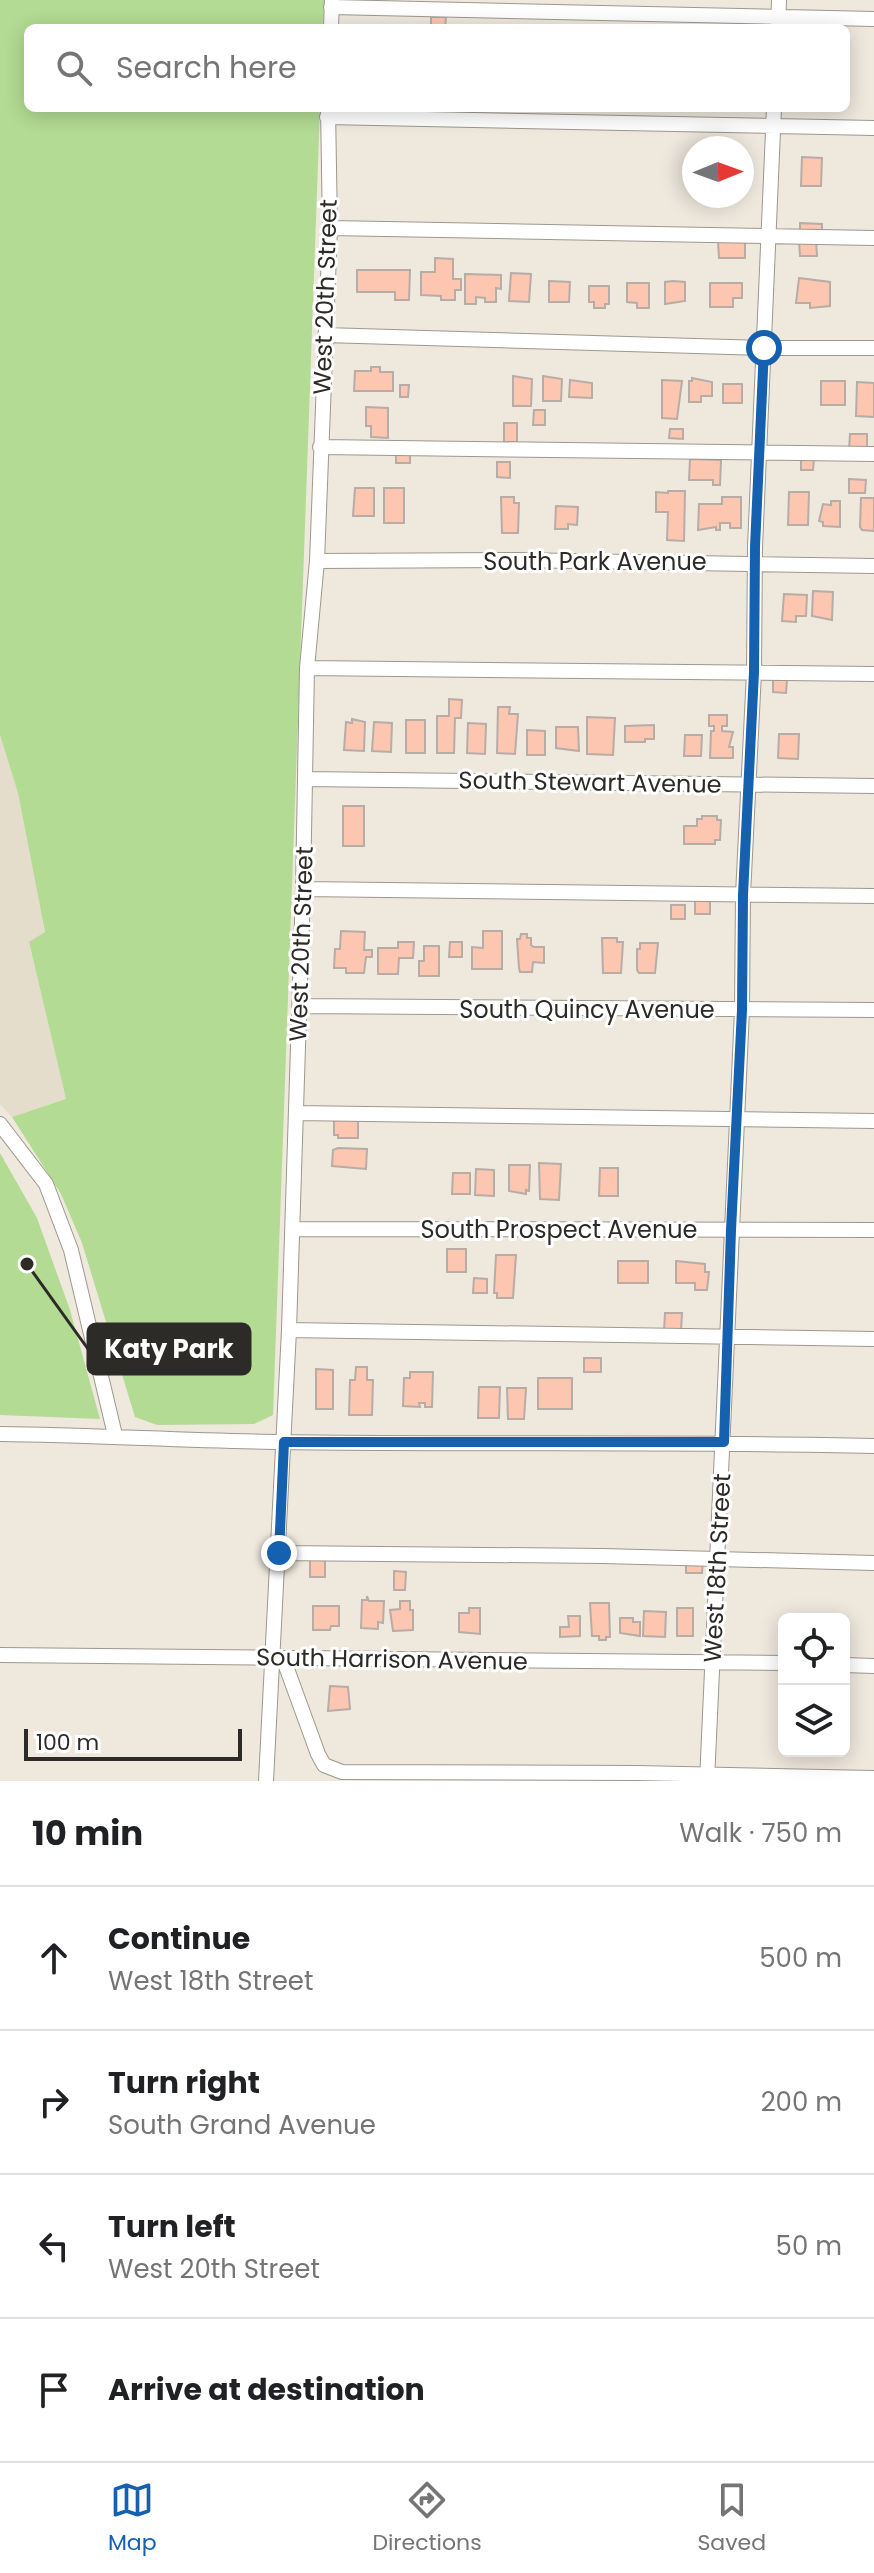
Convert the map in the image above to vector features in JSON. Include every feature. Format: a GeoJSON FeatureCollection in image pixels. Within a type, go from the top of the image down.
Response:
{"type":"FeatureCollection","features":[{"type":"Feature","properties":{"kind":"street"},"geometry":{"type":"LineString","coordinates":[[778,23],[779,0]]}},
{"type":"Feature","properties":{"kind":"street"},"geometry":{"type":"LineString","coordinates":[[331,24],[332,3],[778,23],[874,19]]}},
{"type":"Feature","properties":{"kind":"street"},"geometry":{"type":"LineString","coordinates":[[328,112],[874,128]]}},
{"type":"Feature","properties":{"kind":"street","name":"West 20th Street"},"geometry":{"type":"LineString","coordinates":[[266,1781],[278,1658],[279,1553],[300,1006],[307,668],[317,561],[330,228],[328,112]]}},
{"type":"Feature","properties":{"kind":"street","name":"West 18th Street"},"geometry":{"type":"LineString","coordinates":[[707,1778],[742,1010],[743,895],[754,672],[754,563],[774,112]]}},
{"type":"Feature","properties":{"kind":"street"},"geometry":{"type":"LineString","coordinates":[[330,228],[874,238]]}},
{"type":"Feature","properties":{"kind":"street"},"geometry":{"type":"LineString","coordinates":[[325,335],[764,348],[874,348]]}},
{"type":"Feature","properties":{"kind":"street"},"geometry":{"type":"LineString","coordinates":[[320,447],[874,454]]}},
{"type":"Feature","properties":{"kind":"street","name":"South Park Avenue"},"geometry":{"type":"LineString","coordinates":[[317,561],[874,566]]}},
{"type":"Feature","properties":{"kind":"street"},"geometry":{"type":"LineString","coordinates":[[307,668],[874,674]]}},
{"type":"Feature","properties":{"kind":"street","name":"South Stewart Avenue"},"geometry":{"type":"LineString","coordinates":[[305,779],[874,786]]}},
{"type":"Feature","properties":{"kind":"street"},"geometry":{"type":"LineString","coordinates":[[303,889],[874,896]]}},
{"type":"Feature","properties":{"kind":"street","name":"South Quincy Avenue"},"geometry":{"type":"LineString","coordinates":[[300,1006],[874,1010]]}},
{"type":"Feature","properties":{"kind":"street"},"geometry":{"type":"LineString","coordinates":[[296,1113],[874,1121]]}},
{"type":"Feature","properties":{"kind":"street"},"geometry":{"type":"LineString","coordinates":[[0,1124],[46,1184],[71,1250],[115,1435]]}},
{"type":"Feature","properties":{"kind":"street","name":"South Prospect Avenue"},"geometry":{"type":"LineString","coordinates":[[293,1229],[874,1230]]}},
{"type":"Feature","properties":{"kind":"street"},"geometry":{"type":"LineString","coordinates":[[289,1330],[874,1339]]}},
{"type":"Feature","properties":{"kind":"street"},"geometry":{"type":"LineString","coordinates":[[0,1434],[284,1442],[724,1442],[874,1446]]}},
{"type":"Feature","properties":{"kind":"street"},"geometry":{"type":"LineString","coordinates":[[279,1553],[874,1563]]}},
{"type":"Feature","properties":{"kind":"street","name":"South Harrison Avenue"},"geometry":{"type":"LineString","coordinates":[[0,1655],[778,1663]]}},
{"type":"Feature","properties":{"kind":"street"},"geometry":{"type":"LineString","coordinates":[[278,1658],[318,1754],[324,1765],[333,1770],[707,1778],[874,1778]]}},
{"type":"Feature","properties":{"kind":"street"},"geometry":{"type":"LineString","coordinates":[[850,1665],[874,1666]]}},
{"type":"Feature","properties":{"kind":"shaded area"},"geometry":{"type":"Polygon","coordinates":[[[0,735],[18,793],[45,933],[29,943],[66,1099],[12,1117],[0,1104],[0,735]]]}},
{"type":"Feature","properties":{"kind":"green space"},"geometry":{"type":"Polygon","coordinates":[[[0,0],[324,0],[323,24],[24,24],[24,112],[320,112],[273,1415],[254,1424],[157,1425],[135,1417],[82,1243],[61,1194],[12,1117],[66,1099],[29,942],[45,932],[18,793],[0,735],[0,0]]]}},
{"type":"Feature","properties":{"kind":"green space"},"geometry":{"type":"Polygon","coordinates":[[[0,1153],[37,1218],[70,1310],[100,1419],[0,1415],[0,1153]]]}},
{"type":"Feature","properties":{"kind":"building"},"geometry":{"type":"Polygon","coordinates":[[[431,17],[446,17],[445,24],[431,24],[431,17]]]}},
{"type":"Feature","properties":{"kind":"building"},"geometry":{"type":"Polygon","coordinates":[[[802,157],[822,158],[821,186],[801,186],[802,157]]]}},
{"type":"Feature","properties":{"kind":"building"},"geometry":{"type":"Polygon","coordinates":[[[800,223],[822,224],[822,232],[800,231],[800,223]]]}},
{"type":"Feature","properties":{"kind":"building"},"geometry":{"type":"Polygon","coordinates":[[[816,240],[817,256],[800,256],[799,241],[816,240]]]}},
{"type":"Feature","properties":{"kind":"building"},"geometry":{"type":"Polygon","coordinates":[[[718,241],[745,241],[745,258],[719,258],[718,241]]]}},
{"type":"Feature","properties":{"kind":"building"},"geometry":{"type":"Polygon","coordinates":[[[435,258],[453,259],[453,279],[461,279],[461,290],[455,290],[455,300],[421,295],[421,272],[435,272],[435,258]]]}},
{"type":"Feature","properties":{"kind":"building"},"geometry":{"type":"Polygon","coordinates":[[[357,270],[410,270],[409,300],[395,300],[395,292],[357,292],[357,270]]]}},
{"type":"Feature","properties":{"kind":"building"},"geometry":{"type":"Polygon","coordinates":[[[511,273],[531,274],[529,302],[509,301],[511,273]]]}},
{"type":"Feature","properties":{"kind":"building"},"geometry":{"type":"Polygon","coordinates":[[[465,274],[501,275],[501,289],[496,288],[496,302],[485,302],[485,298],[476,297],[476,304],[465,304],[465,274]]]}},
{"type":"Feature","properties":{"kind":"building"},"geometry":{"type":"Polygon","coordinates":[[[799,278],[830,282],[830,306],[810,308],[810,303],[796,303],[799,278]]]}},
{"type":"Feature","properties":{"kind":"building"},"geometry":{"type":"Polygon","coordinates":[[[549,281],[570,282],[569,302],[549,302],[549,281]]]}},
{"type":"Feature","properties":{"kind":"building"},"geometry":{"type":"Polygon","coordinates":[[[665,282],[685,282],[685,301],[665,304],[665,282]]]}},
{"type":"Feature","properties":{"kind":"building"},"geometry":{"type":"Polygon","coordinates":[[[627,283],[649,283],[649,308],[637,308],[637,303],[627,302],[627,283]]]}},
{"type":"Feature","properties":{"kind":"building"},"geometry":{"type":"Polygon","coordinates":[[[710,283],[742,283],[742,298],[733,298],[733,307],[710,307],[710,283]]]}},
{"type":"Feature","properties":{"kind":"building"},"geometry":{"type":"Polygon","coordinates":[[[589,286],[609,286],[609,304],[605,304],[605,308],[594,308],[594,302],[589,302],[589,286]]]}},
{"type":"Feature","properties":{"kind":"building"},"geometry":{"type":"Polygon","coordinates":[[[371,367],[380,367],[380,372],[393,372],[393,391],[354,391],[355,371],[371,371],[371,367]]]}},
{"type":"Feature","properties":{"kind":"building"},"geometry":{"type":"Polygon","coordinates":[[[513,376],[532,379],[531,406],[513,406],[513,376]]]}},
{"type":"Feature","properties":{"kind":"building"},"geometry":{"type":"Polygon","coordinates":[[[543,376],[562,379],[561,401],[543,401],[543,376]]]}},
{"type":"Feature","properties":{"kind":"building"},"geometry":{"type":"Polygon","coordinates":[[[692,378],[712,382],[712,396],[701,396],[701,402],[689,402],[689,381],[692,378]]]}},
{"type":"Feature","properties":{"kind":"building"},"geometry":{"type":"Polygon","coordinates":[[[570,380],[592,383],[592,398],[569,397],[570,380]]]}},
{"type":"Feature","properties":{"kind":"building"},"geometry":{"type":"Polygon","coordinates":[[[662,380],[682,381],[677,419],[662,418],[662,380]]]}},
{"type":"Feature","properties":{"kind":"building"},"geometry":{"type":"Polygon","coordinates":[[[821,381],[845,381],[845,405],[821,405],[821,381]]]}},
{"type":"Feature","properties":{"kind":"building"},"geometry":{"type":"Polygon","coordinates":[[[857,382],[874,383],[874,417],[856,416],[857,382]]]}},
{"type":"Feature","properties":{"kind":"building"},"geometry":{"type":"Polygon","coordinates":[[[723,384],[742,384],[742,403],[723,403],[723,384]]]}},
{"type":"Feature","properties":{"kind":"building"},"geometry":{"type":"Polygon","coordinates":[[[400,385],[409,385],[408,397],[400,397],[400,385]]]}},
{"type":"Feature","properties":{"kind":"building"},"geometry":{"type":"Polygon","coordinates":[[[366,407],[388,408],[388,438],[371,437],[371,426],[366,426],[366,407]]]}},
{"type":"Feature","properties":{"kind":"building"},"geometry":{"type":"Polygon","coordinates":[[[534,410],[545,410],[545,425],[533,425],[534,410]]]}},
{"type":"Feature","properties":{"kind":"building"},"geometry":{"type":"Polygon","coordinates":[[[504,423],[517,423],[517,442],[504,442],[504,423]]]}},
{"type":"Feature","properties":{"kind":"building"},"geometry":{"type":"Polygon","coordinates":[[[670,429],[683,429],[683,439],[669,438],[670,429]]]}},
{"type":"Feature","properties":{"kind":"building"},"geometry":{"type":"Polygon","coordinates":[[[850,434],[867,434],[867,451],[849,450],[850,434]]]}},
{"type":"Feature","properties":{"kind":"building"},"geometry":{"type":"Polygon","coordinates":[[[396,454],[410,454],[410,463],[396,463],[396,454]]]}},
{"type":"Feature","properties":{"kind":"building"},"geometry":{"type":"Polygon","coordinates":[[[690,459],[721,460],[720,485],[713,485],[713,480],[689,480],[690,459]]]}},
{"type":"Feature","properties":{"kind":"building"},"geometry":{"type":"Polygon","coordinates":[[[801,459],[814,459],[813,470],[801,470],[801,459]]]}},
{"type":"Feature","properties":{"kind":"building"},"geometry":{"type":"Polygon","coordinates":[[[497,462],[510,462],[510,478],[497,477],[497,462]]]}},
{"type":"Feature","properties":{"kind":"building"},"geometry":{"type":"Polygon","coordinates":[[[849,479],[866,480],[865,493],[849,493],[849,479]]]}},
{"type":"Feature","properties":{"kind":"building"},"geometry":{"type":"Polygon","coordinates":[[[355,488],[374,488],[374,516],[353,516],[355,488]]]}},
{"type":"Feature","properties":{"kind":"building"},"geometry":{"type":"Polygon","coordinates":[[[384,488],[404,488],[404,523],[384,523],[384,488]]]}},
{"type":"Feature","properties":{"kind":"building"},"geometry":{"type":"Polygon","coordinates":[[[685,491],[684,541],[667,540],[668,512],[656,512],[656,492],[685,491]]]}},
{"type":"Feature","properties":{"kind":"building"},"geometry":{"type":"Polygon","coordinates":[[[789,492],[809,492],[808,525],[788,525],[789,492]]]}},
{"type":"Feature","properties":{"kind":"building"},"geometry":{"type":"Polygon","coordinates":[[[501,497],[514,497],[514,503],[519,503],[518,533],[502,533],[501,497]]]}},
{"type":"Feature","properties":{"kind":"building"},"geometry":{"type":"Polygon","coordinates":[[[722,497],[741,497],[741,528],[730,528],[730,523],[720,523],[720,530],[716,527],[698,530],[699,504],[722,504],[722,497]]]}},
{"type":"Feature","properties":{"kind":"building"},"geometry":{"type":"Polygon","coordinates":[[[861,498],[874,498],[874,531],[860,527],[861,498]]]}},
{"type":"Feature","properties":{"kind":"building"},"geometry":{"type":"Polygon","coordinates":[[[831,501],[840,501],[840,527],[823,526],[823,522],[819,521],[823,504],[831,505],[831,501]]]}},
{"type":"Feature","properties":{"kind":"building"},"geometry":{"type":"Polygon","coordinates":[[[556,506],[578,507],[577,525],[568,524],[568,529],[555,529],[556,506]]]}},
{"type":"Feature","properties":{"kind":"building"},"geometry":{"type":"Polygon","coordinates":[[[813,591],[833,592],[832,620],[812,616],[813,591]]]}},
{"type":"Feature","properties":{"kind":"building"},"geometry":{"type":"Polygon","coordinates":[[[784,594],[807,595],[806,616],[796,616],[796,622],[782,621],[784,594]]]}},
{"type":"Feature","properties":{"kind":"building"},"geometry":{"type":"Polygon","coordinates":[[[773,680],[787,680],[786,693],[773,692],[773,680]]]}},
{"type":"Feature","properties":{"kind":"building"},"geometry":{"type":"Polygon","coordinates":[[[449,699],[462,700],[461,718],[455,718],[454,753],[437,753],[437,716],[449,716],[449,699]]]}},
{"type":"Feature","properties":{"kind":"building"},"geometry":{"type":"Polygon","coordinates":[[[498,707],[510,707],[509,714],[518,714],[515,754],[497,753],[498,707]]]}},
{"type":"Feature","properties":{"kind":"building"},"geometry":{"type":"Polygon","coordinates":[[[709,715],[727,715],[727,726],[722,726],[722,731],[733,732],[729,747],[733,747],[733,758],[710,758],[714,726],[709,726],[709,715]]]}},
{"type":"Feature","properties":{"kind":"building"},"geometry":{"type":"Polygon","coordinates":[[[587,717],[615,718],[613,755],[587,754],[587,717]]]}},
{"type":"Feature","properties":{"kind":"building"},"geometry":{"type":"Polygon","coordinates":[[[352,719],[365,722],[364,751],[344,750],[346,722],[352,723],[352,719]]]}},
{"type":"Feature","properties":{"kind":"building"},"geometry":{"type":"Polygon","coordinates":[[[406,720],[425,720],[425,753],[406,753],[406,720]]]}},
{"type":"Feature","properties":{"kind":"building"},"geometry":{"type":"Polygon","coordinates":[[[374,722],[392,723],[391,752],[372,751],[374,722]]]}},
{"type":"Feature","properties":{"kind":"building"},"geometry":{"type":"Polygon","coordinates":[[[468,723],[486,724],[485,754],[467,753],[468,723]]]}},
{"type":"Feature","properties":{"kind":"building"},"geometry":{"type":"Polygon","coordinates":[[[654,725],[654,739],[625,742],[625,726],[654,725]]]}},
{"type":"Feature","properties":{"kind":"building"},"geometry":{"type":"Polygon","coordinates":[[[556,727],[578,727],[579,751],[556,748],[556,727]]]}},
{"type":"Feature","properties":{"kind":"building"},"geometry":{"type":"Polygon","coordinates":[[[527,730],[545,731],[545,755],[527,755],[527,730]]]}},
{"type":"Feature","properties":{"kind":"building"},"geometry":{"type":"Polygon","coordinates":[[[779,734],[799,734],[798,759],[778,758],[779,734]]]}},
{"type":"Feature","properties":{"kind":"building"},"geometry":{"type":"Polygon","coordinates":[[[685,735],[702,735],[701,756],[684,756],[685,735]]]}},
{"type":"Feature","properties":{"kind":"building"},"geometry":{"type":"Polygon","coordinates":[[[343,806],[364,806],[364,846],[343,846],[343,806]]]}},
{"type":"Feature","properties":{"kind":"building"},"geometry":{"type":"Polygon","coordinates":[[[702,816],[717,816],[717,820],[721,820],[720,840],[715,840],[715,844],[684,844],[684,826],[697,826],[697,819],[702,819],[702,816]]]}},
{"type":"Feature","properties":{"kind":"building"},"geometry":{"type":"Polygon","coordinates":[[[695,900],[710,900],[710,914],[695,914],[695,900]]]}},
{"type":"Feature","properties":{"kind":"building"},"geometry":{"type":"Polygon","coordinates":[[[671,905],[685,905],[685,919],[671,919],[671,905]]]}},
{"type":"Feature","properties":{"kind":"building"},"geometry":{"type":"Polygon","coordinates":[[[341,931],[365,932],[364,950],[372,950],[372,957],[366,957],[364,973],[346,973],[346,968],[334,968],[335,949],[340,949],[341,931]]]}},
{"type":"Feature","properties":{"kind":"building"},"geometry":{"type":"Polygon","coordinates":[[[483,931],[502,931],[502,969],[472,969],[472,947],[483,948],[483,931]]]}},
{"type":"Feature","properties":{"kind":"building"},"geometry":{"type":"Polygon","coordinates":[[[521,934],[531,938],[534,947],[544,947],[544,963],[533,962],[532,972],[520,972],[517,939],[521,934]]]}},
{"type":"Feature","properties":{"kind":"building"},"geometry":{"type":"Polygon","coordinates":[[[602,938],[617,938],[617,942],[623,942],[621,973],[603,973],[602,938]]]}},
{"type":"Feature","properties":{"kind":"building"},"geometry":{"type":"Polygon","coordinates":[[[398,942],[414,942],[413,958],[399,958],[398,974],[378,974],[378,948],[398,948],[398,942]]]}},
{"type":"Feature","properties":{"kind":"building"},"geometry":{"type":"Polygon","coordinates":[[[450,942],[462,942],[462,957],[449,957],[450,942]]]}},
{"type":"Feature","properties":{"kind":"building"},"geometry":{"type":"Polygon","coordinates":[[[640,943],[658,943],[655,973],[639,973],[637,970],[640,943]]]}},
{"type":"Feature","properties":{"kind":"building"},"geometry":{"type":"Polygon","coordinates":[[[424,946],[439,946],[439,976],[419,976],[419,961],[424,961],[424,946]]]}},
{"type":"Feature","properties":{"kind":"building"},"geometry":{"type":"Polygon","coordinates":[[[358,1120],[358,1138],[338,1138],[334,1135],[334,1121],[358,1120]]]}},
{"type":"Feature","properties":{"kind":"building"},"geometry":{"type":"Polygon","coordinates":[[[367,1149],[366,1169],[332,1166],[333,1150],[367,1149]]]}},
{"type":"Feature","properties":{"kind":"building"},"geometry":{"type":"Polygon","coordinates":[[[539,1163],[561,1164],[559,1200],[540,1199],[539,1163]]]}},
{"type":"Feature","properties":{"kind":"building"},"geometry":{"type":"Polygon","coordinates":[[[509,1165],[530,1165],[529,1191],[526,1190],[526,1194],[509,1191],[509,1165]]]}},
{"type":"Feature","properties":{"kind":"building"},"geometry":{"type":"Polygon","coordinates":[[[600,1168],[618,1168],[618,1196],[599,1196],[600,1168]]]}},
{"type":"Feature","properties":{"kind":"building"},"geometry":{"type":"Polygon","coordinates":[[[476,1169],[494,1170],[494,1196],[475,1195],[476,1169]]]}},
{"type":"Feature","properties":{"kind":"building"},"geometry":{"type":"Polygon","coordinates":[[[453,1173],[470,1173],[470,1194],[452,1194],[453,1173]]]}},
{"type":"Feature","properties":{"kind":"building"},"geometry":{"type":"Polygon","coordinates":[[[447,1249],[466,1249],[466,1272],[447,1272],[447,1249]]]}},
{"type":"Feature","properties":{"kind":"building"},"geometry":{"type":"Polygon","coordinates":[[[496,1255],[516,1255],[513,1298],[497,1298],[497,1293],[494,1293],[496,1255]]]}},
{"type":"Feature","properties":{"kind":"building"},"geometry":{"type":"Polygon","coordinates":[[[618,1261],[648,1261],[648,1283],[618,1283],[618,1261]]]}},
{"type":"Feature","properties":{"kind":"building"},"geometry":{"type":"Polygon","coordinates":[[[676,1261],[705,1264],[705,1272],[709,1272],[707,1290],[695,1290],[695,1283],[676,1283],[676,1261]]]}},
{"type":"Feature","properties":{"kind":"building"},"geometry":{"type":"Polygon","coordinates":[[[474,1278],[487,1279],[487,1293],[473,1293],[474,1278]]]}},
{"type":"Feature","properties":{"kind":"building"},"geometry":{"type":"Polygon","coordinates":[[[665,1313],[682,1313],[681,1331],[664,1331],[665,1313]]]}},
{"type":"Feature","properties":{"kind":"building"},"geometry":{"type":"Polygon","coordinates":[[[584,1358],[601,1358],[601,1372],[584,1372],[584,1358]]]}},
{"type":"Feature","properties":{"kind":"building"},"geometry":{"type":"Polygon","coordinates":[[[356,1367],[367,1367],[367,1380],[373,1380],[372,1415],[349,1415],[350,1380],[355,1380],[356,1367]]]}},
{"type":"Feature","properties":{"kind":"building"},"geometry":{"type":"Polygon","coordinates":[[[316,1369],[333,1370],[333,1409],[316,1409],[316,1369]]]}},
{"type":"Feature","properties":{"kind":"building"},"geometry":{"type":"Polygon","coordinates":[[[410,1372],[433,1372],[432,1407],[425,1407],[425,1403],[419,1403],[420,1407],[403,1406],[404,1378],[410,1378],[410,1372]]]}},
{"type":"Feature","properties":{"kind":"building"},"geometry":{"type":"Polygon","coordinates":[[[538,1378],[572,1378],[572,1409],[538,1409],[538,1378]]]}},
{"type":"Feature","properties":{"kind":"building"},"geometry":{"type":"Polygon","coordinates":[[[479,1387],[500,1387],[499,1418],[478,1418],[479,1387]]]}},
{"type":"Feature","properties":{"kind":"building"},"geometry":{"type":"Polygon","coordinates":[[[507,1388],[526,1388],[524,1419],[508,1419],[507,1388]]]}},
{"type":"Feature","properties":{"kind":"building"},"geometry":{"type":"Polygon","coordinates":[[[310,1558],[325,1558],[325,1577],[310,1577],[310,1558]]]}},
{"type":"Feature","properties":{"kind":"building"},"geometry":{"type":"Polygon","coordinates":[[[686,1559],[703,1560],[702,1573],[686,1573],[686,1559]]]}},
{"type":"Feature","properties":{"kind":"building"},"geometry":{"type":"Polygon","coordinates":[[[394,1571],[406,1572],[405,1590],[394,1590],[394,1571]]]}},
{"type":"Feature","properties":{"kind":"building"},"geometry":{"type":"Polygon","coordinates":[[[367,1596],[369,1601],[384,1601],[383,1623],[378,1622],[378,1629],[361,1628],[362,1600],[367,1600],[367,1596]]]}},
{"type":"Feature","properties":{"kind":"building"},"geometry":{"type":"Polygon","coordinates":[[[400,1601],[410,1601],[413,1630],[393,1631],[390,1610],[400,1609],[400,1601]]]}},
{"type":"Feature","properties":{"kind":"building"},"geometry":{"type":"Polygon","coordinates":[[[590,1603],[609,1603],[610,1637],[606,1640],[592,1636],[590,1603]]]}},
{"type":"Feature","properties":{"kind":"building"},"geometry":{"type":"Polygon","coordinates":[[[313,1606],[339,1606],[339,1626],[331,1626],[330,1630],[313,1630],[313,1606]]]}},
{"type":"Feature","properties":{"kind":"building"},"geometry":{"type":"Polygon","coordinates":[[[469,1608],[480,1608],[480,1634],[459,1632],[459,1613],[469,1613],[469,1608]]]}},
{"type":"Feature","properties":{"kind":"building"},"geometry":{"type":"Polygon","coordinates":[[[677,1608],[693,1608],[693,1636],[677,1636],[677,1608]]]}},
{"type":"Feature","properties":{"kind":"building"},"geometry":{"type":"Polygon","coordinates":[[[644,1611],[666,1612],[665,1637],[643,1636],[644,1611]]]}},
{"type":"Feature","properties":{"kind":"building"},"geometry":{"type":"Polygon","coordinates":[[[568,1616],[580,1616],[580,1636],[560,1637],[560,1627],[569,1627],[568,1616]]]}},
{"type":"Feature","properties":{"kind":"building"},"geometry":{"type":"Polygon","coordinates":[[[620,1618],[633,1618],[633,1622],[640,1622],[640,1636],[620,1633],[620,1618]]]}},
{"type":"Feature","properties":{"kind":"building"},"geometry":{"type":"Polygon","coordinates":[[[330,1686],[348,1687],[350,1709],[328,1711],[330,1686]]]}},
{"type":"Feature","properties":{"kind":"place","name":"Katy Park"},"geometry":{"type":"Point","coordinates":[27,1264]}},
{"type":"Feature","properties":{"kind":"route"},"geometry":{"type":"LineString","coordinates":[[279,1553],[284,1442],[724,1442],[764,348]]}}]}
